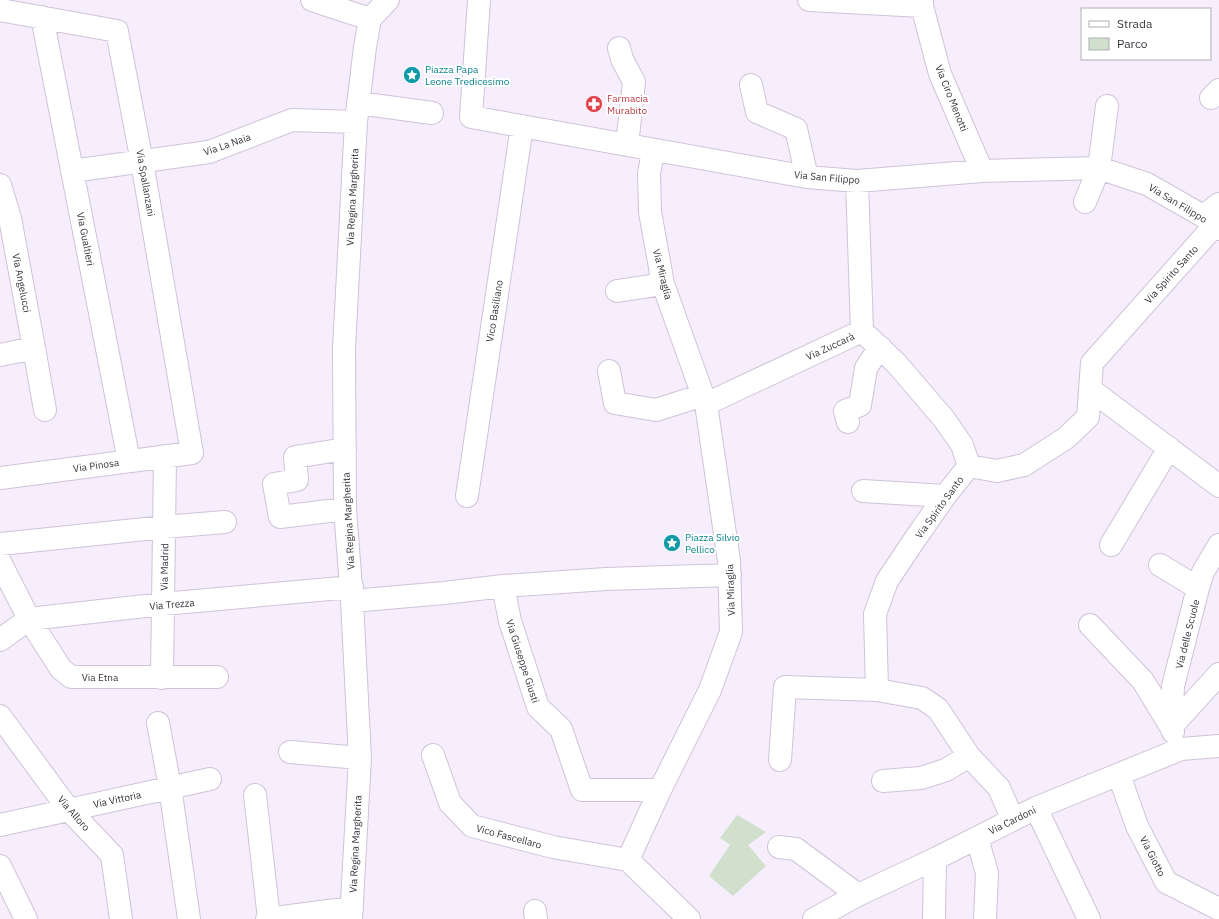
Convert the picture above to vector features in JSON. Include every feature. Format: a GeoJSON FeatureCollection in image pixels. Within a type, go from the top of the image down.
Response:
{"type":"FeatureCollection","features":[{"type":"Feature","properties":{"kind":"street"},"geometry":{"type":"LineString","coordinates":[[312,0],[370,20],[388,0]]}},
{"type":"Feature","properties":{"kind":"street","name":"Via San Filippo"},"geometry":{"type":"LineString","coordinates":[[479,0],[471,117],[808,177],[857,181],[982,171],[1099,168],[1147,184],[1214,219]]}},
{"type":"Feature","properties":{"kind":"street"},"geometry":{"type":"LineString","coordinates":[[809,0],[922,3]]}},
{"type":"Feature","properties":{"kind":"street","name":"Via Ciro Menotti"},"geometry":{"type":"LineString","coordinates":[[922,3],[940,74],[982,171]]}},
{"type":"Feature","properties":{"kind":"street","name":"Via Spallanzani"},"geometry":{"type":"LineString","coordinates":[[0,10],[117,31],[142,162],[192,453]]}},
{"type":"Feature","properties":{"kind":"street","name":"Via Gualtieri"},"geometry":{"type":"LineString","coordinates":[[42,17],[129,461]]}},
{"type":"Feature","properties":{"kind":"street","name":"Via Regina Margherita"},"geometry":{"type":"LineString","coordinates":[[351,914],[360,758],[352,594],[345,509],[344,349],[357,113],[365,47],[370,20]]}},
{"type":"Feature","properties":{"kind":"street"},"geometry":{"type":"LineString","coordinates":[[619,48],[622,59],[634,82],[626,145]]}},
{"type":"Feature","properties":{"kind":"street"},"geometry":{"type":"LineString","coordinates":[[751,85],[757,112],[796,129],[808,177]]}},
{"type":"Feature","properties":{"kind":"street"},"geometry":{"type":"LineString","coordinates":[[1085,202],[1099,168],[1107,106]]}},
{"type":"Feature","properties":{"kind":"street","name":"Via La Naia"},"geometry":{"type":"LineString","coordinates":[[72,171],[209,152],[292,120],[357,113],[432,113]]}},
{"type":"Feature","properties":{"kind":"street","name":"Vico Basiliano"},"geometry":{"type":"LineString","coordinates":[[467,496],[522,126]]}},
{"type":"Feature","properties":{"kind":"street","name":"Via Miraglia"},"geometry":{"type":"LineString","coordinates":[[628,860],[660,790],[710,690],[731,632],[729,562],[705,400],[664,284],[650,212],[649,174],[653,150]]}},
{"type":"Feature","properties":{"kind":"street","name":"Via Zuccarà"},"geometry":{"type":"LineString","coordinates":[[609,370],[615,403],[656,410],[705,400],[862,331],[857,181]]}},
{"type":"Feature","properties":{"kind":"street","name":"Via Angelucci"},"geometry":{"type":"LineString","coordinates":[[0,185],[10,218],[45,410]]}},
{"type":"Feature","properties":{"kind":"street","name":"Via Spirito Santo"},"geometry":{"type":"LineString","coordinates":[[877,690],[875,614],[887,581],[945,496],[969,466],[997,471],[1024,465],[1066,438],[1088,417],[1092,363],[1214,219]]}},
{"type":"Feature","properties":{"kind":"street"},"geometry":{"type":"LineString","coordinates":[[618,291],[664,284]]}},
{"type":"Feature","properties":{"kind":"street"},"geometry":{"type":"LineString","coordinates":[[862,331],[896,362],[944,419],[962,445],[969,466]]}},
{"type":"Feature","properties":{"kind":"street"},"geometry":{"type":"LineString","coordinates":[[848,422],[845,411],[860,405],[866,368],[880,347]]}},
{"type":"Feature","properties":{"kind":"street"},"geometry":{"type":"LineString","coordinates":[[0,356],[34,348]]}},
{"type":"Feature","properties":{"kind":"street"},"geometry":{"type":"LineString","coordinates":[[1090,389],[1219,486]]}},
{"type":"Feature","properties":{"kind":"street"},"geometry":{"type":"LineString","coordinates":[[1111,545],[1169,448]]}},
{"type":"Feature","properties":{"kind":"street"},"geometry":{"type":"LineString","coordinates":[[345,449],[295,457],[297,480],[274,484],[280,517],[345,509]]}},
{"type":"Feature","properties":{"kind":"street","name":"Via Pinosa"},"geometry":{"type":"LineString","coordinates":[[0,478],[192,453]]}},
{"type":"Feature","properties":{"kind":"street","name":"Via Madrid"},"geometry":{"type":"LineString","coordinates":[[162,678],[165,456]]}},
{"type":"Feature","properties":{"kind":"street"},"geometry":{"type":"LineString","coordinates":[[863,491],[945,496]]}},
{"type":"Feature","properties":{"kind":"street"},"geometry":{"type":"LineString","coordinates":[[0,544],[225,522]]}},
{"type":"Feature","properties":{"kind":"street","name":"Via delle Scuole"},"geometry":{"type":"LineString","coordinates":[[1171,727],[1174,686],[1198,588],[1204,572],[1219,545]]}},
{"type":"Feature","properties":{"kind":"street","name":"Via Etna"},"geometry":{"type":"LineString","coordinates":[[0,562],[29,619],[61,669],[72,677],[217,677]]}},
{"type":"Feature","properties":{"kind":"street"},"geometry":{"type":"LineString","coordinates":[[1160,564],[1198,588]]}},
{"type":"Feature","properties":{"kind":"street","name":"Via Trezza"},"geometry":{"type":"LineString","coordinates":[[0,640],[29,619],[163,604],[352,594],[444,593],[503,586],[606,579],[730,575]]}},
{"type":"Feature","properties":{"kind":"street","name":"Via Giuseppe Giusti"},"geometry":{"type":"LineString","coordinates":[[503,586],[510,621],[538,707],[561,729],[582,790],[660,790]]}},
{"type":"Feature","properties":{"kind":"street"},"geometry":{"type":"LineString","coordinates":[[1090,625],[1143,681],[1171,727],[1181,749]]}},
{"type":"Feature","properties":{"kind":"street"},"geometry":{"type":"LineString","coordinates":[[1171,727],[1219,674]]}},
{"type":"Feature","properties":{"kind":"street"},"geometry":{"type":"LineString","coordinates":[[780,760],[785,687],[877,690],[922,698],[938,709],[969,756],[999,788],[1013,820]]}},
{"type":"Feature","properties":{"kind":"street","name":"Via Alloro"},"geometry":{"type":"LineString","coordinates":[[0,716],[69,810],[112,855],[121,919]]}},
{"type":"Feature","properties":{"kind":"street"},"geometry":{"type":"LineString","coordinates":[[158,722],[170,788],[189,919]]}},
{"type":"Feature","properties":{"kind":"street","name":"Via Cardoni"},"geometry":{"type":"LineString","coordinates":[[814,919],[858,895],[935,859],[1036,808],[1181,749],[1219,746]]}},
{"type":"Feature","properties":{"kind":"street"},"geometry":{"type":"LineString","coordinates":[[290,752],[360,758]]}},
{"type":"Feature","properties":{"kind":"street","name":"Vico Fascellaro"},"geometry":{"type":"LineString","coordinates":[[433,755],[450,803],[472,826],[553,847],[628,860]]}},
{"type":"Feature","properties":{"kind":"street"},"geometry":{"type":"LineString","coordinates":[[883,781],[921,778],[946,770],[969,756]]}},
{"type":"Feature","properties":{"kind":"street","name":"Via Giotto"},"geometry":{"type":"LineString","coordinates":[[1119,775],[1137,826],[1166,882],[1219,909]]}},
{"type":"Feature","properties":{"kind":"street","name":"Via Vittoria"},"geometry":{"type":"LineString","coordinates":[[0,825],[210,779]]}},
{"type":"Feature","properties":{"kind":"street"},"geometry":{"type":"LineString","coordinates":[[255,795],[268,919],[351,914]]}},
{"type":"Feature","properties":{"kind":"street"},"geometry":{"type":"LineString","coordinates":[[1036,808],[1089,919]]}},
{"type":"Feature","properties":{"kind":"street"},"geometry":{"type":"LineString","coordinates":[[977,838],[988,873],[985,919]]}},
{"type":"Feature","properties":{"kind":"street"},"geometry":{"type":"LineString","coordinates":[[779,847],[796,849],[858,895]]}},
{"type":"Feature","properties":{"kind":"street"},"geometry":{"type":"LineString","coordinates":[[934,919],[935,859]]}},
{"type":"Feature","properties":{"kind":"street"},"geometry":{"type":"LineString","coordinates":[[628,860],[690,919]]}},
{"type":"Feature","properties":{"kind":"street"},"geometry":{"type":"LineString","coordinates":[[0,866],[26,919]]}},
{"type":"Feature","properties":{"kind":"green space"},"geometry":{"type":"Polygon","coordinates":[[[737,815],[766,832],[748,845],[766,866],[733,896],[709,876],[730,845],[720,838],[737,815]]]}},
{"type":"Feature","properties":{"kind":"place","name":"Piazza Papa Leone Tredicesimo"},"geometry":{"type":"Point","coordinates":[412,75]}},
{"type":"Feature","properties":{"kind":"place","name":"Farmacia Murabito"},"geometry":{"type":"Point","coordinates":[594,104]}},
{"type":"Feature","properties":{"kind":"place","name":"Piazza Silvio Pellico"},"geometry":{"type":"Point","coordinates":[672,543]}}]}
